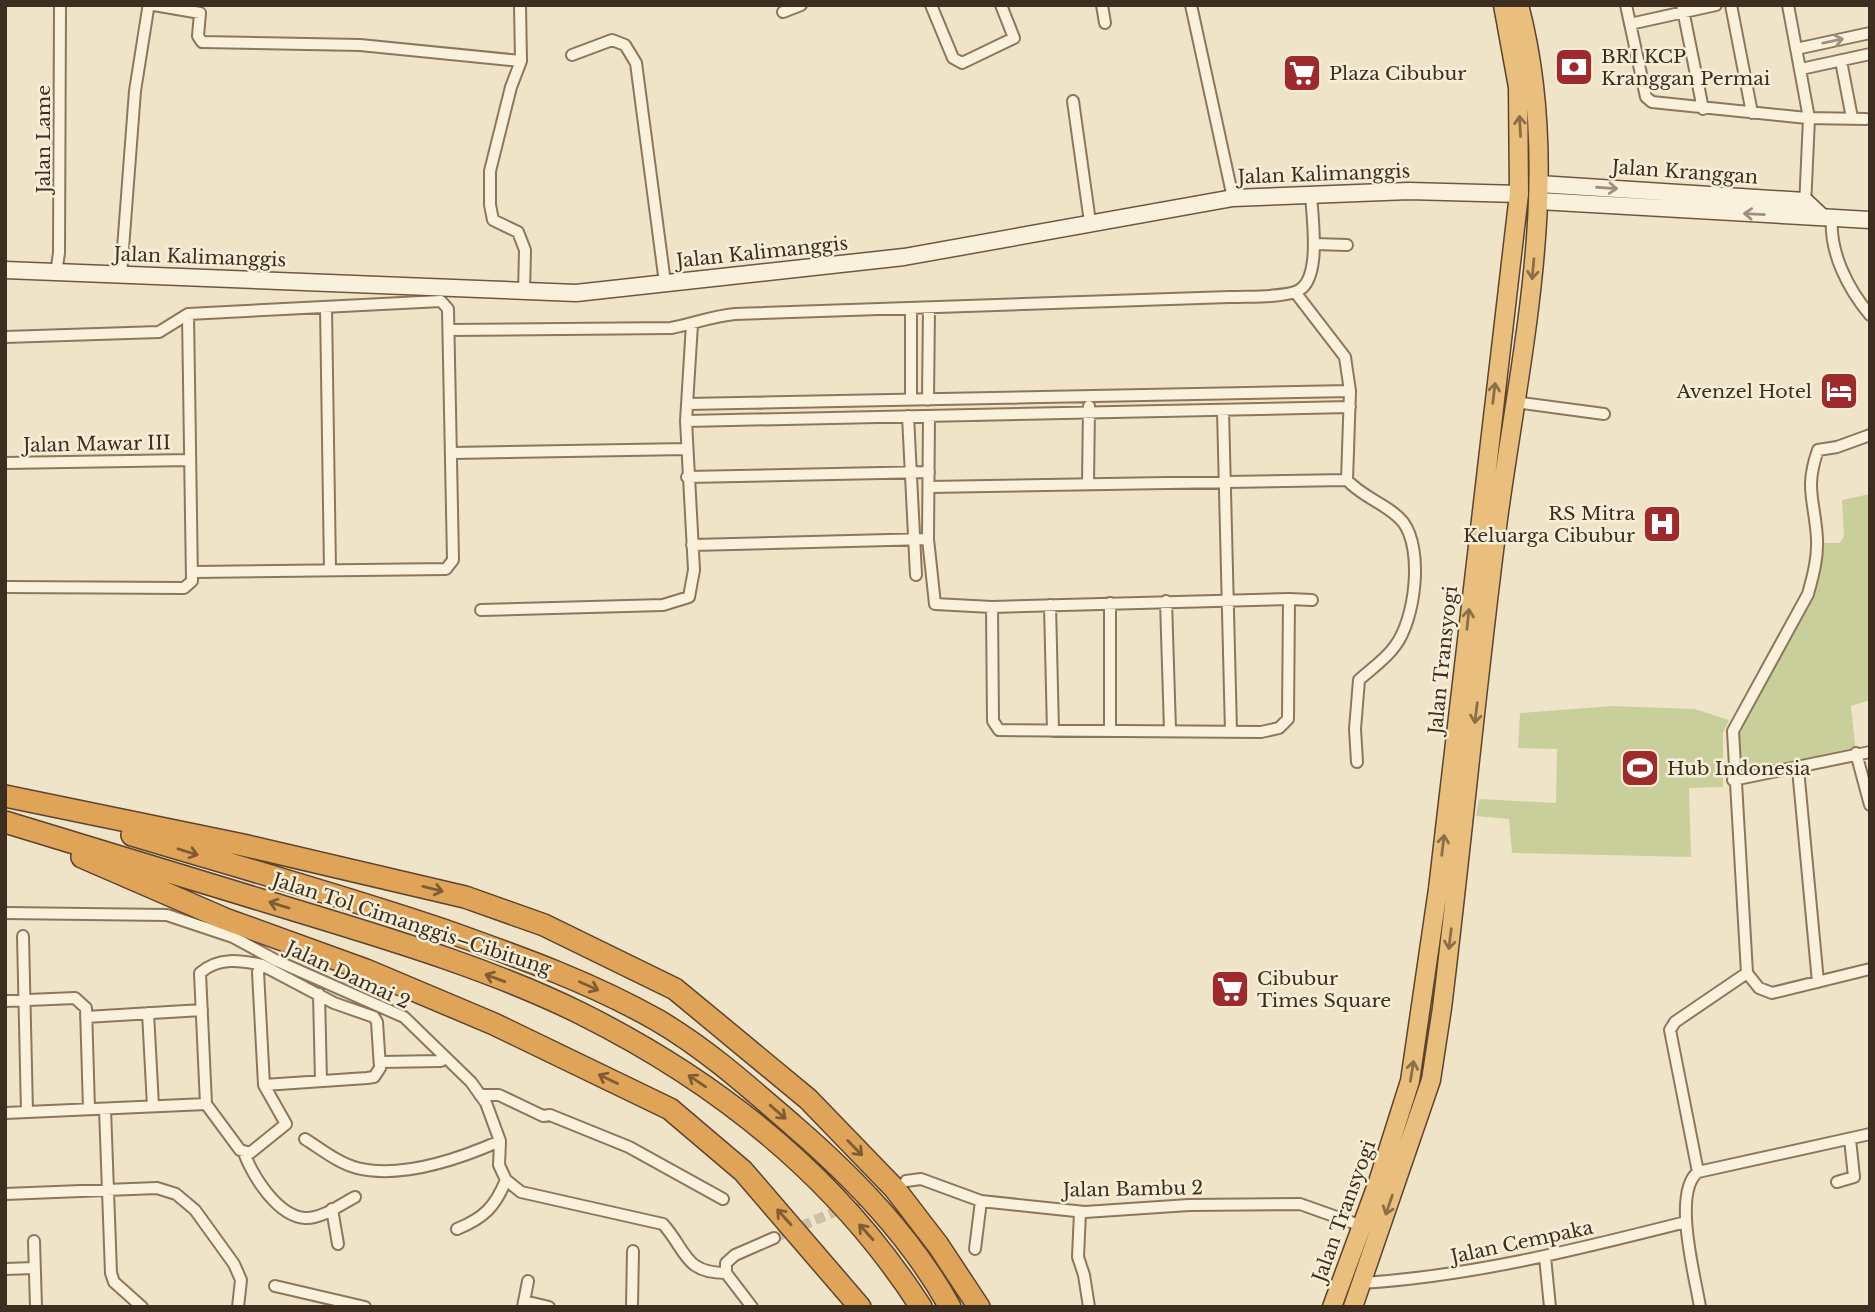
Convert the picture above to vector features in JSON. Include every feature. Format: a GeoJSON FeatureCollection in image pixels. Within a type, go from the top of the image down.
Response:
{"type":"FeatureCollection","features":[{"type":"Feature","properties":{"kind":"highway","name":"Jalan Transyogi"},"geometry":{"type":"LineString","coordinates":[[1332,1307],[1410,1081],[1438,889],[1482,488],[1519,194],[1518,87],[1503,5]]}},
{"type":"Feature","properties":{"kind":"highway","name":"Jalan Transyogi"},"geometry":{"type":"LineString","coordinates":[[1353,1307],[1417,1126],[1431,1080],[1438,1039],[1515,402],[1530,301],[1539,193],[1534,71],[1519,5]]}},
{"type":"Feature","properties":{"kind":"highway"},"geometry":{"type":"LineString","coordinates":[[5,797],[243,845],[465,897],[544,925],[676,989],[808,1099],[895,1189],[938,1245],[979,1307]]}},
{"type":"Feature","properties":{"kind":"highway","name":"Jalan Tol Cimanggis–Cibitung"},"geometry":{"type":"LineString","coordinates":[[5,797],[386,911],[528,960],[597,988],[658,1021],[699,1048],[816,1144],[879,1207],[928,1271],[950,1307]]}},
{"type":"Feature","properties":{"kind":"highway"},"geometry":{"type":"LineString","coordinates":[[5,823],[225,919],[366,970],[494,1024],[670,1109],[743,1171],[860,1307]]}},
{"type":"Feature","properties":{"kind":"highway","name":"Jalan Tol Cimanggis–Cibitung"},"geometry":{"type":"LineString","coordinates":[[5,823],[380,936],[517,986],[581,1014],[695,1079],[755,1121],[850,1213],[908,1286],[921,1307]]}},
{"type":"Feature","properties":{"kind":"highway"},"geometry":{"type":"LineString","coordinates":[[1399,1119],[1417,1126]]}},
{"type":"Feature","properties":{"kind":"main road","name":"Jalan Kalimanggis"},"geometry":{"type":"LineString","coordinates":[[5,270],[576,293],[904,257],[1233,198],[1409,191],[1519,194]]}},
{"type":"Feature","properties":{"kind":"main road","name":"Jalan Kranggan"},"geometry":{"type":"LineString","coordinates":[[1539,193],[1805,208],[1827,217],[1870,220]]}},
{"type":"Feature","properties":{"kind":"street","name":"Jalan Lame"},"geometry":{"type":"LineString","coordinates":[[56,273],[59,253],[61,5]]}},
{"type":"Feature","properties":{"kind":"street"},"geometry":{"type":"LineString","coordinates":[[121,275],[135,91],[148,9],[153,5],[200,13],[198,36],[202,42],[360,45],[520,61]]}},
{"type":"Feature","properties":{"kind":"street"},"geometry":{"type":"LineString","coordinates":[[520,5],[520,61],[490,171],[490,205],[493,220],[518,232],[525,250],[524,293]]}},
{"type":"Feature","properties":{"kind":"street"},"geometry":{"type":"LineString","coordinates":[[783,12],[801,5]]}},
{"type":"Feature","properties":{"kind":"street"},"geometry":{"type":"LineString","coordinates":[[931,5],[953,58],[962,63],[1014,38],[1001,5]]}},
{"type":"Feature","properties":{"kind":"street"},"geometry":{"type":"LineString","coordinates":[[1102,5],[1105,23]]}},
{"type":"Feature","properties":{"kind":"street"},"geometry":{"type":"LineString","coordinates":[[1191,5],[1233,198]]}},
{"type":"Feature","properties":{"kind":"street"},"geometry":{"type":"LineString","coordinates":[[1626,5],[1647,98],[1657,104],[1809,118],[1866,119]]}},
{"type":"Feature","properties":{"kind":"street"},"geometry":{"type":"LineString","coordinates":[[1630,24],[1683,9],[1716,5]]}},
{"type":"Feature","properties":{"kind":"street"},"geometry":{"type":"LineString","coordinates":[[1731,5],[1752,113]]}},
{"type":"Feature","properties":{"kind":"street"},"geometry":{"type":"LineString","coordinates":[[1788,5],[1809,118],[1805,208]]}},
{"type":"Feature","properties":{"kind":"street"},"geometry":{"type":"LineString","coordinates":[[1683,9],[1703,109]]}},
{"type":"Feature","properties":{"kind":"street"},"geometry":{"type":"LineString","coordinates":[[1796,49],[1870,33]]}},
{"type":"Feature","properties":{"kind":"street"},"geometry":{"type":"LineString","coordinates":[[572,55],[612,40],[625,45],[636,62],[665,283]]}},
{"type":"Feature","properties":{"kind":"street"},"geometry":{"type":"LineString","coordinates":[[1801,69],[1870,54]]}},
{"type":"Feature","properties":{"kind":"street"},"geometry":{"type":"LineString","coordinates":[[1841,61],[1852,118]]}},
{"type":"Feature","properties":{"kind":"street"},"geometry":{"type":"LineString","coordinates":[[1073,101],[1090,222]]}},
{"type":"Feature","properties":{"kind":"street"},"geometry":{"type":"LineString","coordinates":[[449,330],[671,327],[692,324],[712,316],[736,314],[1228,297],[1295,292],[1305,286],[1309,278],[1314,244],[1311,194]]}},
{"type":"Feature","properties":{"kind":"street"},"geometry":{"type":"LineString","coordinates":[[1827,217],[1834,249],[1856,298],[1870,316]]}},
{"type":"Feature","properties":{"kind":"street"},"geometry":{"type":"LineString","coordinates":[[1314,244],[1347,245]]}},
{"type":"Feature","properties":{"kind":"street"},"geometry":{"type":"LineString","coordinates":[[1295,292],[1345,357],[1350,391],[1347,480]]}},
{"type":"Feature","properties":{"kind":"street"},"geometry":{"type":"LineString","coordinates":[[5,337],[159,332],[188,314],[441,301],[448,309],[453,560],[446,569],[194,572]]}},
{"type":"Feature","properties":{"kind":"street"},"geometry":{"type":"LineString","coordinates":[[326,307],[330,570]]}},
{"type":"Feature","properties":{"kind":"street"},"geometry":{"type":"LineString","coordinates":[[928,400],[929,308]]}},
{"type":"Feature","properties":{"kind":"street"},"geometry":{"type":"LineString","coordinates":[[911,309],[911,400]]}},
{"type":"Feature","properties":{"kind":"street"},"geometry":{"type":"LineString","coordinates":[[5,587],[184,588],[192,581],[194,572],[189,460],[188,314]]}},
{"type":"Feature","properties":{"kind":"street"},"geometry":{"type":"LineString","coordinates":[[481,610],[663,605],[683,601],[692,592],[694,570],[686,421],[692,324]]}},
{"type":"Feature","properties":{"kind":"street"},"geometry":{"type":"LineString","coordinates":[[687,404],[1350,391]]}},
{"type":"Feature","properties":{"kind":"street"},"geometry":{"type":"LineString","coordinates":[[1088,484],[1089,396]]}},
{"type":"Feature","properties":{"kind":"street"},"geometry":{"type":"LineString","coordinates":[[864,401],[864,417]]}},
{"type":"Feature","properties":{"kind":"street"},"geometry":{"type":"LineString","coordinates":[[1515,402],[1604,414]]}},
{"type":"Feature","properties":{"kind":"street"},"geometry":{"type":"LineString","coordinates":[[686,421],[1350,407]]}},
{"type":"Feature","properties":{"kind":"street"},"geometry":{"type":"LineString","coordinates":[[1223,410],[1231,732]]}},
{"type":"Feature","properties":{"kind":"street"},"geometry":{"type":"LineString","coordinates":[[908,416],[916,575]]}},
{"type":"Feature","properties":{"kind":"street"},"geometry":{"type":"LineString","coordinates":[[929,416],[928,539],[935,604],[992,607],[1166,601],[1312,600]]}},
{"type":"Feature","properties":{"kind":"street"},"geometry":{"type":"LineString","coordinates":[[1870,435],[1838,447],[1818,450],[1810,472],[1810,497],[1817,539],[1814,572],[1808,594],[1732,731],[1747,973],[1767,993],[1870,969]]}},
{"type":"Feature","properties":{"kind":"street"},"geometry":{"type":"LineString","coordinates":[[452,453],[687,449]]}},
{"type":"Feature","properties":{"kind":"street","name":"Jalan Mawar III"},"geometry":{"type":"LineString","coordinates":[[5,463],[189,460]]}},
{"type":"Feature","properties":{"kind":"street"},"geometry":{"type":"LineString","coordinates":[[687,477],[929,472]]}},
{"type":"Feature","properties":{"kind":"street"},"geometry":{"type":"LineString","coordinates":[[929,487],[1347,480],[1361,494],[1394,512],[1405,525],[1413,546],[1414,572],[1411,608],[1395,647],[1359,680],[1355,729],[1357,762]]}},
{"type":"Feature","properties":{"kind":"street"},"geometry":{"type":"LineString","coordinates":[[692,545],[928,539]]}},
{"type":"Feature","properties":{"kind":"street"},"geometry":{"type":"LineString","coordinates":[[992,607],[994,724],[1002,731],[1231,732],[1276,729],[1287,719],[1289,599]]}},
{"type":"Feature","properties":{"kind":"street"},"geometry":{"type":"LineString","coordinates":[[1166,601],[1170,730]]}},
{"type":"Feature","properties":{"kind":"street"},"geometry":{"type":"LineString","coordinates":[[1110,603],[1110,730]]}},
{"type":"Feature","properties":{"kind":"street"},"geometry":{"type":"LineString","coordinates":[[1050,605],[1053,731]]}},
{"type":"Feature","properties":{"kind":"street"},"geometry":{"type":"LineString","coordinates":[[1733,780],[1798,769],[1856,753],[1870,752]]}},
{"type":"Feature","properties":{"kind":"street"},"geometry":{"type":"LineString","coordinates":[[1856,753],[1870,805]]}},
{"type":"Feature","properties":{"kind":"street"},"geometry":{"type":"LineString","coordinates":[[1798,769],[1818,982]]}},
{"type":"Feature","properties":{"kind":"street","name":"Jalan Damai 2"},"geometry":{"type":"LineString","coordinates":[[5,913],[148,912],[167,915],[233,937],[277,961],[404,1017],[471,1082],[480,1095],[500,1141],[499,1165],[506,1180]]}},
{"type":"Feature","properties":{"kind":"street"},"geometry":{"type":"LineString","coordinates":[[23,936],[27,1112]]}},
{"type":"Feature","properties":{"kind":"street"},"geometry":{"type":"LineString","coordinates":[[264,1084],[374,1077],[380,1068],[377,1022],[374,1017],[319,994],[262,965],[244,961],[209,965],[200,973],[206,1104],[244,1153],[257,1181],[285,1210],[304,1218],[332,1209],[355,1197]]}},
{"type":"Feature","properties":{"kind":"street"},"geometry":{"type":"LineString","coordinates":[[244,1153],[250,1153],[286,1124],[264,1084],[258,972],[262,965]]}},
{"type":"Feature","properties":{"kind":"street"},"geometry":{"type":"LineString","coordinates":[[1698,1172],[1670,1030],[1675,1021],[1747,973]]}},
{"type":"Feature","properties":{"kind":"street"},"geometry":{"type":"LineString","coordinates":[[319,994],[321,1081]]}},
{"type":"Feature","properties":{"kind":"street"},"geometry":{"type":"LineString","coordinates":[[5,1001],[79,999],[86,1008],[89,1109]]}},
{"type":"Feature","properties":{"kind":"street"},"geometry":{"type":"LineString","coordinates":[[86,1017],[202,1010]]}},
{"type":"Feature","properties":{"kind":"street"},"geometry":{"type":"LineString","coordinates":[[148,1013],[153,1107]]}},
{"type":"Feature","properties":{"kind":"street"},"geometry":{"type":"LineString","coordinates":[[380,1062],[442,1061]]}},
{"type":"Feature","properties":{"kind":"street"},"geometry":{"type":"LineString","coordinates":[[480,1095],[499,1095],[542,1116],[550,1115],[629,1147],[723,1199]]}},
{"type":"Feature","properties":{"kind":"street"},"geometry":{"type":"LineString","coordinates":[[5,1113],[206,1104]]}},
{"type":"Feature","properties":{"kind":"street"},"geometry":{"type":"LineString","coordinates":[[105,1109],[112,1276],[116,1284],[142,1307]]}},
{"type":"Feature","properties":{"kind":"street"},"geometry":{"type":"LineString","coordinates":[[1700,1307],[1686,1222],[1686,1194],[1690,1178],[1698,1172],[1870,1134]]}},
{"type":"Feature","properties":{"kind":"street"},"geometry":{"type":"LineString","coordinates":[[304,1139],[345,1164],[359,1168],[397,1170],[469,1155],[500,1141]]}},
{"type":"Feature","properties":{"kind":"street"},"geometry":{"type":"LineString","coordinates":[[1837,1182],[1854,1177],[1850,1139]]}},
{"type":"Feature","properties":{"kind":"street","name":"Jalan Bambu 2"},"geometry":{"type":"LineString","coordinates":[[906,1181],[921,1179],[981,1201],[1080,1212],[1189,1205],[1300,1204],[1362,1226]]}},
{"type":"Feature","properties":{"kind":"street"},"geometry":{"type":"LineString","coordinates":[[457,1229],[488,1213],[496,1204],[506,1180],[521,1192],[663,1224],[686,1260],[701,1272],[726,1273]]}},
{"type":"Feature","properties":{"kind":"street"},"geometry":{"type":"LineString","coordinates":[[5,1194],[157,1188],[176,1194],[195,1210],[234,1264],[240,1280],[238,1307]]}},
{"type":"Feature","properties":{"kind":"street"},"geometry":{"type":"LineString","coordinates":[[975,1249],[981,1201]]}},
{"type":"Feature","properties":{"kind":"street"},"geometry":{"type":"LineString","coordinates":[[332,1209],[338,1244]]}},
{"type":"Feature","properties":{"kind":"street"},"geometry":{"type":"LineString","coordinates":[[1080,1212],[1078,1257],[1089,1307]]}},
{"type":"Feature","properties":{"kind":"street","name":"Jalan Cempaka"},"geometry":{"type":"LineString","coordinates":[[1362,1283],[1427,1279],[1545,1257],[1686,1222]]}},
{"type":"Feature","properties":{"kind":"street"},"geometry":{"type":"LineString","coordinates":[[752,1307],[726,1273],[726,1263],[735,1255],[775,1238]]}},
{"type":"Feature","properties":{"kind":"street"},"geometry":{"type":"LineString","coordinates":[[34,1241],[36,1307]]}},
{"type":"Feature","properties":{"kind":"street"},"geometry":{"type":"LineString","coordinates":[[632,1307],[633,1251]]}},
{"type":"Feature","properties":{"kind":"street"},"geometry":{"type":"LineString","coordinates":[[1545,1257],[1550,1307]]}},
{"type":"Feature","properties":{"kind":"street"},"geometry":{"type":"LineString","coordinates":[[5,1269],[34,1268]]}},
{"type":"Feature","properties":{"kind":"street"},"geometry":{"type":"LineString","coordinates":[[528,1281],[523,1304],[549,1307]]}},
{"type":"Feature","properties":{"kind":"street"},"geometry":{"type":"LineString","coordinates":[[275,1286],[322,1302],[365,1307]]}},
{"type":"Feature","properties":{"kind":"green space","name":"Hub Indonesia"},"geometry":{"type":"Polygon","coordinates":[[[1870,494],[1870,700],[1851,706],[1856,753],[1737,774],[1737,737],[1740,724],[1814,596],[1821,573],[1821,543],[1840,543],[1844,536],[1842,500],[1870,494]]]}},
{"type":"Feature","properties":{"kind":"green space","name":"Hub Indonesia"},"geometry":{"type":"Polygon","coordinates":[[[1612,706],[1695,709],[1729,720],[1723,733],[1723,787],[1689,788],[1691,857],[1512,853],[1509,819],[1476,816],[1479,799],[1556,803],[1557,749],[1518,748],[1520,713],[1612,706]]]}},
{"type":"Feature","properties":{"kind":"tunnel"},"geometry":{"type":"LineString","coordinates":[[774,1238],[894,1186]]}},
{"type":"Feature","properties":{"kind":"place","name":"BRI KCP Kranggan Permai"},"geometry":{"type":"Point","coordinates":[1574,67]}},
{"type":"Feature","properties":{"kind":"place","name":"Plaza Cibubur"},"geometry":{"type":"Point","coordinates":[1302,73]}},
{"type":"Feature","properties":{"kind":"place","name":"Avenzel Hotel"},"geometry":{"type":"Point","coordinates":[1839,391]}},
{"type":"Feature","properties":{"kind":"place","name":"RS Mitra Keluarga Cibubur"},"geometry":{"type":"Point","coordinates":[1662,524]}},
{"type":"Feature","properties":{"kind":"place","name":"Hub Indonesia"},"geometry":{"type":"Point","coordinates":[1640,768]}},
{"type":"Feature","properties":{"kind":"place","name":"Cibubur Times Square"},"geometry":{"type":"Point","coordinates":[1230,989]}}]}
